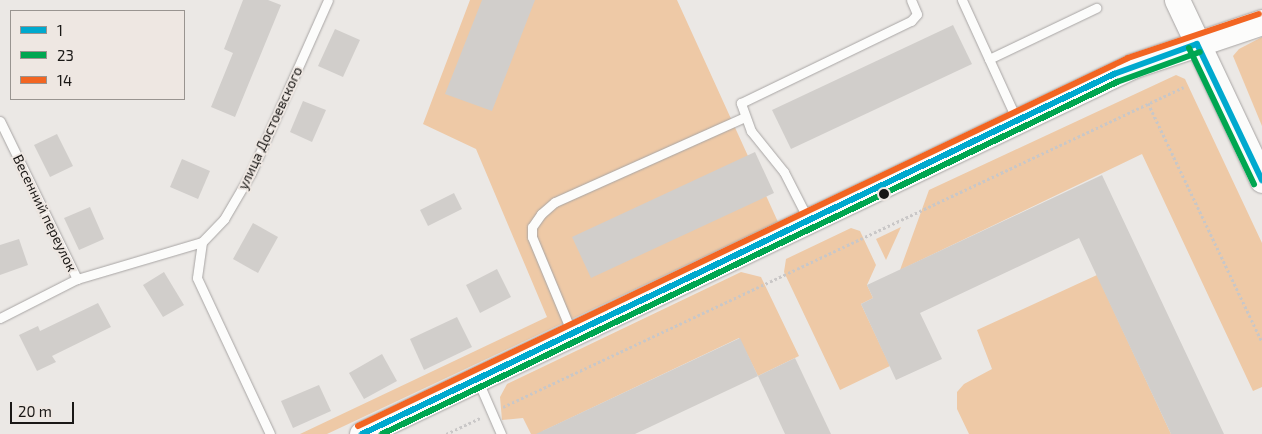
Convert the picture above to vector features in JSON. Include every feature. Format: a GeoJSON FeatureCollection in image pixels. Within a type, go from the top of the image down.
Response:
{"type":"FeatureCollection","features":[{"type":"Feature","properties":{"kind":"street"},"geometry":{"type":"LineString","coordinates":[[1177,0],[1262,180]]}},
{"type":"Feature","properties":{"kind":"street"},"geometry":{"type":"LineString","coordinates":[[362,434],[573,336],[1132,66],[1262,22]]}},
{"type":"Feature","properties":{"kind":"lane","name":"улица Достоевского"},"geometry":{"type":"LineString","coordinates":[[0,318],[77,279],[202,242],[224,219],[251,173],[328,0]]}},
{"type":"Feature","properties":{"kind":"lane"},"geometry":{"type":"LineString","coordinates":[[809,221],[784,172],[751,131],[740,106],[743,101],[911,22],[917,14],[911,0]]}},
{"type":"Feature","properties":{"kind":"lane"},"geometry":{"type":"LineString","coordinates":[[962,0],[1017,120]]}},
{"type":"Feature","properties":{"kind":"lane"},"geometry":{"type":"LineString","coordinates":[[989,59],[1096,8]]}},
{"type":"Feature","properties":{"kind":"lane"},"geometry":{"type":"LineString","coordinates":[[573,336],[532,238],[532,227],[541,214],[555,202],[745,117]]}},
{"type":"Feature","properties":{"kind":"lane","name":"Весенний переулок"},"geometry":{"type":"LineString","coordinates":[[0,121],[77,279]]}},
{"type":"Feature","properties":{"kind":"lane"},"geometry":{"type":"LineString","coordinates":[[202,242],[197,278],[270,434]]}},
{"type":"Feature","properties":{"kind":"lane"},"geometry":{"type":"LineString","coordinates":[[478,381],[501,434]]}},
{"type":"Feature","properties":{"kind":"path"},"geometry":{"type":"LineString","coordinates":[[446,434],[1184,87]]}},
{"type":"Feature","properties":{"kind":"path"},"geometry":{"type":"LineString","coordinates":[[1148,103],[1262,342]]}},
{"type":"Feature","properties":{"kind":"shaded area"},"geometry":{"type":"Polygon","coordinates":[[[470,0],[677,0],[778,222],[327,434],[300,434],[547,317],[476,149],[423,124],[470,0]]]}},
{"type":"Feature","properties":{"kind":"shaded area"},"geometry":{"type":"Polygon","coordinates":[[[1262,37],[1262,126],[1233,56],[1239,49],[1262,37]]]}},
{"type":"Feature","properties":{"kind":"shaded area"},"geometry":{"type":"Polygon","coordinates":[[[1176,75],[1185,79],[1262,243],[1262,387],[1253,391],[1142,154],[900,270],[929,190],[1176,75]]]}},
{"type":"Feature","properties":{"kind":"shaded area"},"geometry":{"type":"Polygon","coordinates":[[[901,227],[886,260],[876,239],[901,227]]]}},
{"type":"Feature","properties":{"kind":"shaded area"},"geometry":{"type":"Polygon","coordinates":[[[851,228],[860,231],[876,265],[867,285],[873,298],[861,304],[890,366],[840,390],[784,272],[786,259],[851,228]]]}},
{"type":"Feature","properties":{"kind":"shaded area"},"geometry":{"type":"Polygon","coordinates":[[[741,272],[761,277],[799,356],[758,376],[739,338],[543,431],[544,434],[531,434],[523,418],[502,420],[500,397],[507,384],[741,272]]]}},
{"type":"Feature","properties":{"kind":"shaded area"},"geometry":{"type":"Polygon","coordinates":[[[1097,275],[1171,434],[969,434],[957,409],[957,392],[964,384],[992,369],[977,330],[1097,275]]]}},
{"type":"Feature","properties":{"kind":"building"},"geometry":{"type":"Polygon","coordinates":[[[243,0],[268,0],[281,5],[235,117],[211,107],[233,53],[224,49],[243,0]]]}},
{"type":"Feature","properties":{"kind":"building"},"geometry":{"type":"Polygon","coordinates":[[[482,0],[535,0],[492,111],[445,94],[482,0]]]}},
{"type":"Feature","properties":{"kind":"building"},"geometry":{"type":"Polygon","coordinates":[[[953,25],[972,64],[791,149],[772,110],[953,25]]]}},
{"type":"Feature","properties":{"kind":"building"},"geometry":{"type":"Polygon","coordinates":[[[335,29],[360,40],[343,77],[318,66],[335,29]]]}},
{"type":"Feature","properties":{"kind":"building"},"geometry":{"type":"Polygon","coordinates":[[[303,101],[326,110],[312,142],[290,132],[303,101]]]}},
{"type":"Feature","properties":{"kind":"building"},"geometry":{"type":"Polygon","coordinates":[[[57,134],[73,166],[50,177],[34,145],[57,134]]]}},
{"type":"Feature","properties":{"kind":"building"},"geometry":{"type":"Polygon","coordinates":[[[755,152],[774,193],[591,278],[572,237],[755,152]]]}},
{"type":"Feature","properties":{"kind":"building"},"geometry":{"type":"Polygon","coordinates":[[[182,159],[210,171],[198,199],[170,187],[182,159]]]}},
{"type":"Feature","properties":{"kind":"building"},"geometry":{"type":"Polygon","coordinates":[[[1102,175],[1224,434],[1171,434],[1079,238],[920,313],[942,359],[896,380],[861,304],[873,298],[867,285],[1102,175]]]}},
{"type":"Feature","properties":{"kind":"building"},"geometry":{"type":"Polygon","coordinates":[[[454,193],[462,209],[428,226],[420,210],[454,193]]]}},
{"type":"Feature","properties":{"kind":"building"},"geometry":{"type":"Polygon","coordinates":[[[90,207],[104,239],[79,250],[64,218],[90,207]]]}},
{"type":"Feature","properties":{"kind":"building"},"geometry":{"type":"Polygon","coordinates":[[[253,223],[278,237],[258,273],[233,259],[253,223]]]}},
{"type":"Feature","properties":{"kind":"building"},"geometry":{"type":"Polygon","coordinates":[[[19,239],[28,265],[0,275],[0,245],[19,239]]]}},
{"type":"Feature","properties":{"kind":"building"},"geometry":{"type":"Polygon","coordinates":[[[497,269],[511,297],[480,313],[466,285],[497,269]]]}},
{"type":"Feature","properties":{"kind":"building"},"geometry":{"type":"Polygon","coordinates":[[[164,272],[184,305],[163,317],[143,285],[164,272]]]}},
{"type":"Feature","properties":{"kind":"building"},"geometry":{"type":"Polygon","coordinates":[[[98,303],[111,327],[52,356],[56,362],[37,371],[19,335],[38,326],[40,331],[98,303]]]}},
{"type":"Feature","properties":{"kind":"building"},"geometry":{"type":"Polygon","coordinates":[[[457,317],[472,347],[424,370],[410,339],[457,317]]]}},
{"type":"Feature","properties":{"kind":"building"},"geometry":{"type":"Polygon","coordinates":[[[740,338],[758,376],[635,434],[536,434],[740,338]]]}},
{"type":"Feature","properties":{"kind":"building"},"geometry":{"type":"Polygon","coordinates":[[[382,354],[397,381],[364,399],[349,373],[382,354]]]}},
{"type":"Feature","properties":{"kind":"building"},"geometry":{"type":"Polygon","coordinates":[[[795,358],[831,434],[785,434],[758,376],[795,358]]]}},
{"type":"Feature","properties":{"kind":"building"},"geometry":{"type":"Polygon","coordinates":[[[319,385],[331,411],[293,428],[281,401],[319,385]]]}},
{"type":"Feature","properties":{"kind":"transit line","name":"14"},"geometry":{"type":"LineString","coordinates":[[358,426],[1128,58],[1259,14]]}},
{"type":"Feature","properties":{"kind":"transit line","name":"1"},"geometry":{"type":"LineString","coordinates":[[1197,44],[1262,180]]}},
{"type":"Feature","properties":{"kind":"transit line","name":"1"},"geometry":{"type":"LineString","coordinates":[[362,434],[1114,74],[1197,44]]}},
{"type":"Feature","properties":{"kind":"transit line","name":"23"},"geometry":{"type":"LineString","coordinates":[[1189,48],[1254,184]]}},
{"type":"Feature","properties":{"kind":"transit line","name":"23"},"geometry":{"type":"LineString","coordinates":[[382,434],[1117,82],[1200,52]]}}]}
